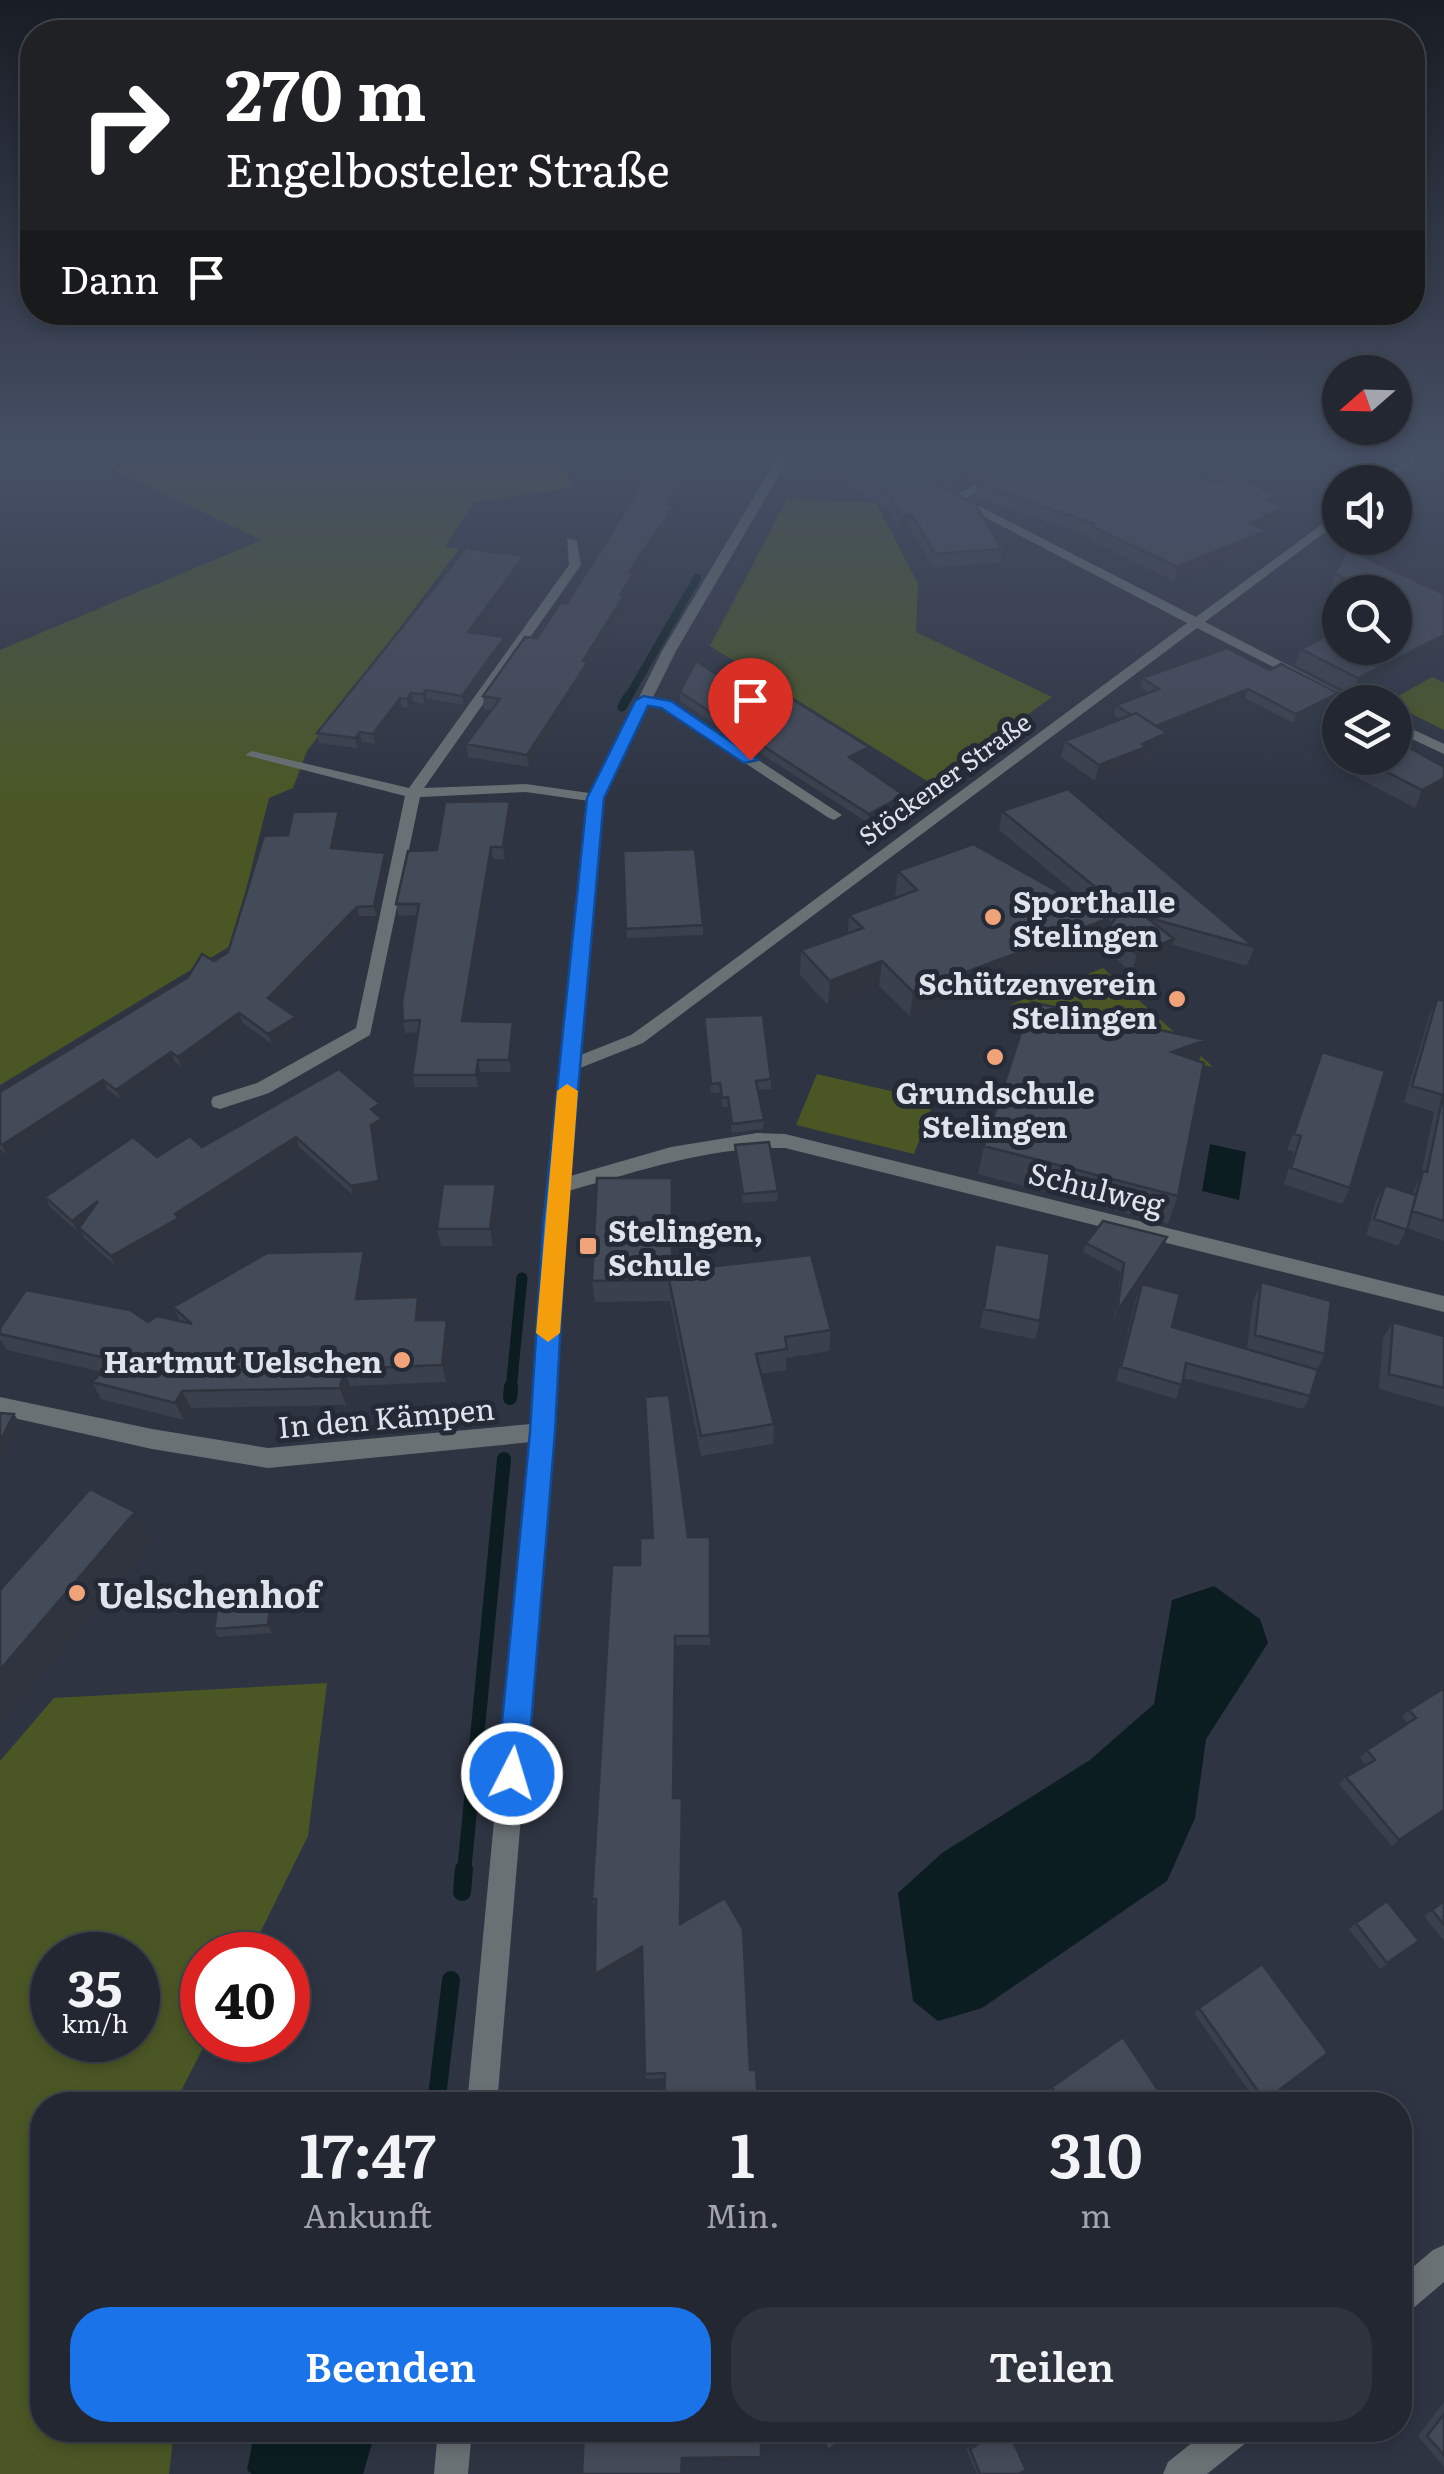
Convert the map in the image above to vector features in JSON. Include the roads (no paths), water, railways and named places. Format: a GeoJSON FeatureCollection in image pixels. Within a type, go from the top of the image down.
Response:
{"type":"FeatureCollection","features":[{"type":"Feature","properties":{"kind":"street"},"geometry":{"type":"LineString","coordinates":[[220,1102],[263,1088],[364,1031],[412,792],[574,568]]}},
{"type":"Feature","properties":{"kind":"street"},"geometry":{"type":"LineString","coordinates":[[483,2092],[542,1432],[569,1066],[596,798],[643,701],[719,568]]}},
{"type":"Feature","properties":{"kind":"street"},"geometry":{"type":"LineString","coordinates":[[1090,568],[1322,687]]}},
{"type":"Feature","properties":{"kind":"street","name":"Stöckener Straße"},"geometry":{"type":"LineString","coordinates":[[569,1066],[637,1039],[1270,568]]}},
{"type":"Feature","properties":{"kind":"street"},"geometry":{"type":"LineString","coordinates":[[643,701],[666,704],[834,815]]}},
{"type":"Feature","properties":{"kind":"street"},"geometry":{"type":"LineString","coordinates":[[1412,734],[1444,750]]}},
{"type":"Feature","properties":{"kind":"street"},"geometry":{"type":"LineString","coordinates":[[252,756],[412,792],[526,788],[596,798]]}},
{"type":"Feature","properties":{"kind":"street","name":"Schulweg"},"geometry":{"type":"LineString","coordinates":[[560,1186],[706,1148],[756,1138],[784,1140],[1444,1304]]}},
{"type":"Feature","properties":{"kind":"street","name":"In den Kämpen"},"geometry":{"type":"LineString","coordinates":[[0,1406],[152,1440],[268,1458],[542,1432]]}},
{"type":"Feature","properties":{"kind":"street"},"geometry":{"type":"LineString","coordinates":[[1412,2289],[1444,2261]]}},
{"type":"Feature","properties":{"kind":"street"},"geometry":{"type":"LineString","coordinates":[[451,2474],[453,2442]]}},
{"type":"Feature","properties":{"kind":"street"},"geometry":{"type":"LineString","coordinates":[[1180,2474],[1220,2442]]}},
{"type":"Feature","properties":{"kind":"waterway"},"geometry":{"type":"LineString","coordinates":[[627,699],[697,578]]}},
{"type":"Feature","properties":{"kind":"waterway"},"geometry":{"type":"LineString","coordinates":[[622,707],[628,696]]}},
{"type":"Feature","properties":{"kind":"waterway"},"geometry":{"type":"LineString","coordinates":[[511,1390],[522,1278]]}},
{"type":"Feature","properties":{"kind":"waterway"},"geometry":{"type":"LineString","coordinates":[[510,1398],[511,1387]]}},
{"type":"Feature","properties":{"kind":"waterway"},"geometry":{"type":"LineString","coordinates":[[464,1872],[504,1459]]}},
{"type":"Feature","properties":{"kind":"waterway"},"geometry":{"type":"LineString","coordinates":[[462,1892],[464,1869]]}},
{"type":"Feature","properties":{"kind":"waterway"},"geometry":{"type":"LineString","coordinates":[[438,2092],[451,1980]]}},
{"type":"Feature","properties":{"kind":"place","name":"Sporthalle Stelingen"},"geometry":{"type":"Point","coordinates":[993,917]}},
{"type":"Feature","properties":{"kind":"place","name":"Schützenverein Stelingen"},"geometry":{"type":"Point","coordinates":[1177,999]}},
{"type":"Feature","properties":{"kind":"place","name":"Grundschule Stelingen"},"geometry":{"type":"Point","coordinates":[995,1057]}},
{"type":"Feature","properties":{"kind":"place","name":"Stelingen, Schule"},"geometry":{"type":"Point","coordinates":[588,1246]}},
{"type":"Feature","properties":{"kind":"place","name":"Hartmut Uelschen"},"geometry":{"type":"Point","coordinates":[402,1360]}},
{"type":"Feature","properties":{"kind":"place","name":"Uelschenhof"},"geometry":{"type":"Point","coordinates":[77,1593]}}]}
